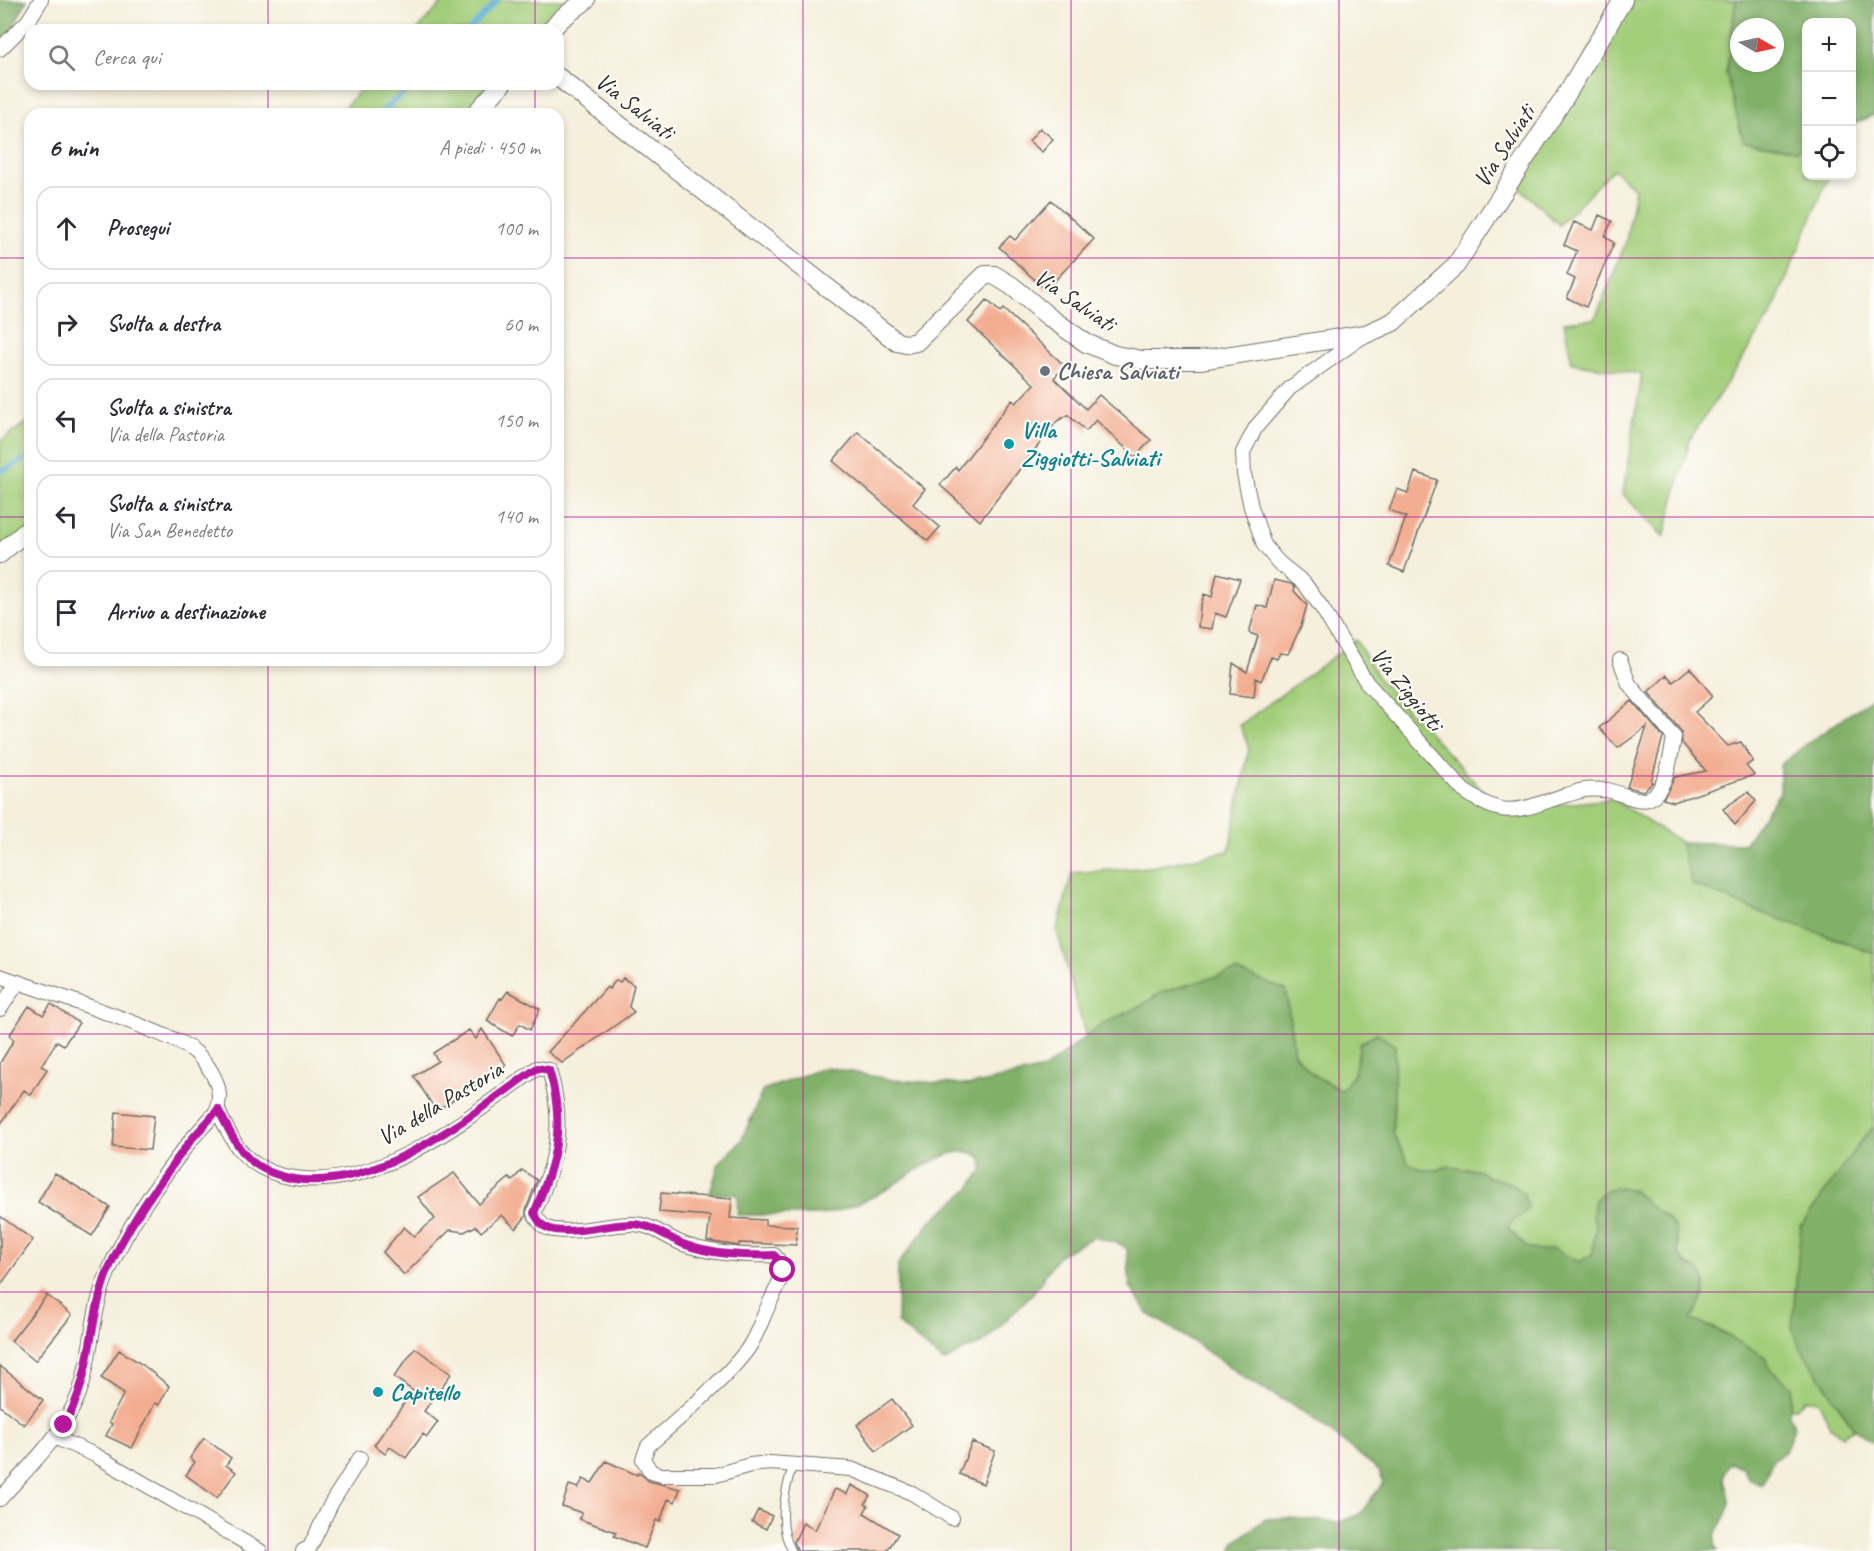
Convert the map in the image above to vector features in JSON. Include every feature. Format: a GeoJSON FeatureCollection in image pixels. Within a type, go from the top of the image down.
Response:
{"type":"FeatureCollection","features":[{"type":"Feature","properties":{"kind":"street"},"geometry":{"type":"LineString","coordinates":[[25,24],[41,0]]}},
{"type":"Feature","properties":{"kind":"street"},"geometry":{"type":"LineString","coordinates":[[556,24],[586,0]]}},
{"type":"Feature","properties":{"kind":"street","name":"Via Salviati"},"geometry":{"type":"LineString","coordinates":[[564,82],[897,342],[906,344],[916,342],[985,275],[994,275],[1012,286],[1049,317],[1086,343],[1114,355],[1142,360],[1200,360],[1366,333],[1393,322],[1456,265],[1563,100],[1623,0]]}},
{"type":"Feature","properties":{"kind":"street"},"geometry":{"type":"LineString","coordinates":[[0,49],[24,25]]}},
{"type":"Feature","properties":{"kind":"street"},"geometry":{"type":"LineString","coordinates":[[480,108],[497,90]]}},
{"type":"Feature","properties":{"kind":"street","name":"Via Ziggiotti"},"geometry":{"type":"LineString","coordinates":[[1366,333],[1290,388],[1256,427],[1243,452],[1244,474],[1251,507],[1264,544],[1278,562],[1304,583],[1322,608],[1367,683],[1463,790],[1494,809],[1512,811],[1528,809],[1584,790],[1608,790],[1644,801],[1650,798],[1662,783],[1670,763],[1674,737],[1629,684],[1620,660]]}},
{"type":"Feature","properties":{"kind":"street"},"geometry":{"type":"LineString","coordinates":[[0,554],[24,533]]}},
{"type":"Feature","properties":{"kind":"street","name":"Via della Pastoria"},"geometry":{"type":"LineString","coordinates":[[0,976],[93,1007],[192,1050],[212,1073],[219,1096],[218,1109],[238,1148],[263,1169],[285,1177],[327,1180],[366,1172],[410,1152],[449,1130],[537,1068],[549,1070],[555,1093],[557,1145],[552,1169],[534,1213],[538,1222],[548,1229],[560,1231],[634,1224],[648,1226],[681,1243],[706,1251],[750,1256],[774,1255],[781,1262],[783,1270],[777,1287],[748,1348],[725,1375],[648,1446],[643,1459],[651,1472],[662,1475],[716,1475],[750,1465],[771,1463],[793,1465]]}},
{"type":"Feature","properties":{"kind":"street"},"geometry":{"type":"LineString","coordinates":[[0,1009],[18,982]]}},
{"type":"Feature","properties":{"kind":"street"},"geometry":{"type":"LineString","coordinates":[[0,1499],[54,1437],[75,1407],[83,1383],[106,1276],[123,1241],[162,1179],[218,1109]]}},
{"type":"Feature","properties":{"kind":"street"},"geometry":{"type":"LineString","coordinates":[[54,1437],[95,1455],[260,1551]]}},
{"type":"Feature","properties":{"kind":"street"},"geometry":{"type":"LineString","coordinates":[[303,1551],[309,1546],[332,1502],[360,1458]]}},
{"type":"Feature","properties":{"kind":"street"},"geometry":{"type":"LineString","coordinates":[[793,1465],[851,1469],[912,1493],[952,1518]]}},
{"type":"Feature","properties":{"kind":"lane"},"geometry":{"type":"LineString","coordinates":[[792,1551],[784,1534],[784,1526],[786,1487],[793,1465]]}},
{"type":"Feature","properties":{"kind":"green space"},"geometry":{"type":"Polygon","coordinates":[[[0,0],[27,0],[6,41],[0,47],[0,0]]]}},
{"type":"Feature","properties":{"kind":"green space"},"geometry":{"type":"Polygon","coordinates":[[[445,0],[588,0],[560,24],[423,24],[445,0]]]}},
{"type":"Feature","properties":{"kind":"green space"},"geometry":{"type":"Polygon","coordinates":[[[1618,0],[1736,0],[1734,18],[1730,18],[1730,44],[1726,74],[1796,151],[1802,148],[1802,180],[1827,180],[1771,315],[1690,439],[1664,537],[1623,494],[1642,374],[1572,363],[1564,322],[1595,319],[1626,242],[1635,189],[1613,169],[1559,225],[1514,182],[1618,0]]]}},
{"type":"Feature","properties":{"kind":"green space"},"geometry":{"type":"Polygon","coordinates":[[[1736,0],[1874,0],[1874,115],[1856,123],[1856,18],[1802,18],[1802,148],[1796,151],[1743,141],[1726,74],[1730,44],[1730,72],[1784,72],[1784,18],[1734,18],[1736,0]]]}},
{"type":"Feature","properties":{"kind":"green space"},"geometry":{"type":"Polygon","coordinates":[[[360,90],[500,90],[485,108],[344,108],[360,90]]]}},
{"type":"Feature","properties":{"kind":"green space"},"geometry":{"type":"Polygon","coordinates":[[[24,424],[24,546],[0,565],[0,441],[24,424]]]}},
{"type":"Feature","properties":{"kind":"green space"},"geometry":{"type":"Polygon","coordinates":[[[1356,640],[1379,679],[1496,805],[1564,804],[1612,799],[1680,842],[1692,884],[1874,954],[1874,1127],[1862,1139],[1801,1226],[1792,1328],[1800,1347],[1854,1429],[1842,1436],[1831,1427],[1818,1401],[1805,1399],[1796,1408],[1790,1408],[1792,1387],[1771,1370],[1765,1357],[1716,1329],[1691,1320],[1696,1307],[1699,1270],[1687,1265],[1678,1254],[1678,1241],[1665,1216],[1653,1209],[1644,1199],[1620,1187],[1606,1190],[1595,1200],[1593,1214],[1596,1227],[1593,1254],[1579,1262],[1553,1249],[1539,1251],[1526,1247],[1507,1227],[1528,1209],[1501,1180],[1488,1177],[1476,1169],[1449,1166],[1437,1170],[1423,1170],[1409,1164],[1393,1134],[1395,1046],[1377,1033],[1360,1044],[1354,1074],[1342,1091],[1312,1074],[1294,1054],[1286,991],[1162,992],[1139,1007],[1101,1025],[1086,1037],[1057,931],[1072,873],[1151,867],[1229,851],[1249,748],[1240,725],[1356,640]]]}},
{"type":"Feature","properties":{"kind":"green space"},"geometry":{"type":"Polygon","coordinates":[[[1874,697],[1874,954],[1756,911],[1692,884],[1680,842],[1744,844],[1780,792],[1780,765],[1874,697]]]}},
{"type":"Feature","properties":{"kind":"green space"},"geometry":{"type":"Polygon","coordinates":[[[1236,971],[1286,990],[1294,1054],[1312,1074],[1341,1091],[1354,1074],[1360,1044],[1377,1033],[1395,1046],[1393,1134],[1409,1164],[1423,1170],[1437,1170],[1449,1166],[1476,1169],[1488,1177],[1514,1185],[1524,1195],[1528,1209],[1507,1227],[1526,1247],[1539,1251],[1553,1249],[1579,1262],[1592,1254],[1596,1227],[1593,1214],[1595,1200],[1606,1190],[1620,1187],[1633,1190],[1675,1227],[1678,1255],[1687,1265],[1699,1270],[1706,1282],[1704,1295],[1691,1320],[1716,1329],[1765,1357],[1771,1370],[1792,1387],[1789,1414],[1794,1427],[1785,1452],[1773,1459],[1762,1485],[1749,1480],[1743,1467],[1729,1463],[1724,1473],[1729,1506],[1716,1533],[1717,1551],[1231,1551],[1235,1542],[1265,1519],[1288,1518],[1339,1522],[1360,1514],[1383,1483],[1380,1471],[1303,1411],[1250,1381],[1147,1313],[1130,1286],[1127,1249],[1120,1244],[1093,1237],[1059,1255],[1033,1293],[983,1343],[964,1350],[944,1362],[897,1323],[898,1264],[931,1221],[970,1188],[982,1171],[983,1161],[974,1154],[963,1152],[950,1154],[922,1167],[874,1196],[822,1215],[737,1215],[738,1195],[710,1193],[719,1163],[741,1141],[763,1090],[826,1067],[893,1080],[971,1085],[1044,1069],[1101,1025],[1139,1007],[1162,992],[1236,971]]]}},
{"type":"Feature","properties":{"kind":"green space"},"geometry":{"type":"Polygon","coordinates":[[[1874,1127],[1874,1444],[1854,1428],[1800,1347],[1792,1328],[1801,1226],[1862,1139],[1874,1127]]]}},
{"type":"Feature","properties":{"kind":"building"},"geometry":{"type":"Polygon","coordinates":[[[1040,128],[1053,139],[1042,152],[1029,141],[1040,128]]]}},
{"type":"Feature","properties":{"kind":"building"},"geometry":{"type":"Polygon","coordinates":[[[1051,200],[1094,239],[1046,290],[999,247],[1010,236],[1015,240],[1051,200]]]}},
{"type":"Feature","properties":{"kind":"building"},"geometry":{"type":"Polygon","coordinates":[[[1599,215],[1612,221],[1605,236],[1614,243],[1586,307],[1567,298],[1575,279],[1567,275],[1577,251],[1564,245],[1574,222],[1593,230],[1599,215]]]}},
{"type":"Feature","properties":{"kind":"building"},"geometry":{"type":"Polygon","coordinates":[[[987,300],[1000,312],[1003,309],[1065,366],[1054,378],[1086,409],[1099,395],[1151,440],[1135,457],[1096,420],[1086,431],[1068,415],[1057,421],[980,521],[940,485],[956,467],[958,470],[1012,400],[1016,403],[1034,384],[968,322],[987,300]]]}},
{"type":"Feature","properties":{"kind":"building"},"geometry":{"type":"Polygon","coordinates":[[[858,432],[925,489],[913,504],[940,527],[928,541],[833,461],[858,432]]]}},
{"type":"Feature","properties":{"kind":"building"},"geometry":{"type":"Polygon","coordinates":[[[1415,472],[1437,480],[1404,572],[1389,566],[1406,517],[1389,510],[1397,489],[1408,493],[1415,472]]]}},
{"type":"Feature","properties":{"kind":"building"},"geometry":{"type":"Polygon","coordinates":[[[1217,573],[1240,579],[1226,617],[1215,613],[1212,629],[1198,627],[1204,594],[1212,597],[1217,573]]]}},
{"type":"Feature","properties":{"kind":"building"},"geometry":{"type":"Polygon","coordinates":[[[1274,580],[1295,587],[1294,591],[1307,605],[1301,626],[1288,654],[1280,653],[1277,659],[1271,657],[1261,681],[1256,678],[1254,697],[1230,694],[1233,663],[1247,672],[1258,636],[1249,633],[1257,605],[1267,608],[1274,580]]]}},
{"type":"Feature","properties":{"kind":"building"},"geometry":{"type":"Polygon","coordinates":[[[1690,668],[1713,696],[1695,712],[1728,746],[1741,742],[1753,761],[1746,766],[1754,775],[1674,802],[1663,799],[1675,777],[1706,771],[1682,743],[1681,731],[1648,692],[1667,675],[1673,682],[1690,668]]]}},
{"type":"Feature","properties":{"kind":"building"},"geometry":{"type":"Polygon","coordinates":[[[1632,701],[1663,737],[1651,782],[1653,782],[1643,791],[1627,787],[1647,727],[1618,748],[1599,728],[1632,701]]]}},
{"type":"Feature","properties":{"kind":"building"},"geometry":{"type":"Polygon","coordinates":[[[1748,792],[1756,801],[1735,825],[1723,809],[1748,792]]]}},
{"type":"Feature","properties":{"kind":"building"},"geometry":{"type":"Polygon","coordinates":[[[623,978],[634,985],[629,1007],[634,1012],[562,1063],[548,1052],[607,987],[609,989],[616,980],[620,982],[623,978]]]}},
{"type":"Feature","properties":{"kind":"building"},"geometry":{"type":"Polygon","coordinates":[[[508,991],[540,1009],[530,1030],[520,1024],[512,1036],[487,1021],[500,998],[502,999],[508,991]]]}},
{"type":"Feature","properties":{"kind":"building"},"geometry":{"type":"Polygon","coordinates":[[[51,1004],[79,1023],[64,1045],[57,1041],[41,1066],[47,1069],[31,1095],[24,1090],[0,1125],[0,1063],[14,1040],[9,1036],[29,1006],[43,1015],[51,1004]]]}},
{"type":"Feature","properties":{"kind":"building"},"geometry":{"type":"Polygon","coordinates":[[[482,1029],[506,1065],[436,1111],[414,1076],[438,1061],[433,1053],[469,1030],[476,1039],[482,1029]]]}},
{"type":"Feature","properties":{"kind":"building"},"geometry":{"type":"Polygon","coordinates":[[[116,1112],[154,1116],[150,1150],[113,1147],[116,1112]]]}},
{"type":"Feature","properties":{"kind":"building"},"geometry":{"type":"Polygon","coordinates":[[[522,1170],[537,1180],[526,1216],[516,1229],[502,1215],[481,1232],[476,1226],[464,1232],[450,1230],[404,1275],[383,1252],[404,1227],[414,1236],[435,1219],[418,1197],[454,1173],[479,1204],[509,1178],[512,1181],[522,1170]]]}},
{"type":"Feature","properties":{"kind":"building"},"geometry":{"type":"Polygon","coordinates":[[[55,1173],[110,1207],[92,1236],[38,1202],[55,1173]]]}},
{"type":"Feature","properties":{"kind":"building"},"geometry":{"type":"Polygon","coordinates":[[[661,1193],[732,1199],[730,1218],[765,1220],[765,1225],[797,1226],[796,1245],[739,1243],[739,1246],[707,1241],[710,1216],[659,1212],[661,1193]]]}},
{"type":"Feature","properties":{"kind":"building"},"geometry":{"type":"Polygon","coordinates":[[[0,1216],[33,1240],[0,1286],[0,1216]]]}},
{"type":"Feature","properties":{"kind":"building"},"geometry":{"type":"Polygon","coordinates":[[[47,1295],[72,1315],[35,1361],[11,1341],[47,1295]]]}},
{"type":"Feature","properties":{"kind":"building"},"geometry":{"type":"Polygon","coordinates":[[[415,1348],[451,1374],[424,1411],[438,1422],[427,1437],[423,1434],[406,1458],[390,1447],[385,1454],[374,1445],[413,1391],[394,1377],[415,1348]]]}},
{"type":"Feature","properties":{"kind":"building"},"geometry":{"type":"Polygon","coordinates":[[[119,1350],[143,1365],[169,1386],[159,1405],[155,1403],[132,1448],[106,1436],[112,1424],[109,1422],[124,1393],[101,1378],[119,1350]]]}},
{"type":"Feature","properties":{"kind":"building"},"geometry":{"type":"Polygon","coordinates":[[[0,1366],[43,1400],[24,1425],[0,1406],[0,1366]]]}},
{"type":"Feature","properties":{"kind":"building"},"geometry":{"type":"Polygon","coordinates":[[[892,1399],[912,1425],[876,1451],[857,1425],[892,1399]]]}},
{"type":"Feature","properties":{"kind":"building"},"geometry":{"type":"Polygon","coordinates":[[[204,1438],[231,1458],[226,1465],[236,1472],[217,1498],[186,1475],[195,1462],[190,1458],[204,1438]]]}},
{"type":"Feature","properties":{"kind":"building"},"geometry":{"type":"Polygon","coordinates":[[[972,1442],[995,1451],[983,1484],[959,1474],[972,1442]]]}},
{"type":"Feature","properties":{"kind":"building"},"geometry":{"type":"Polygon","coordinates":[[[606,1461],[637,1475],[638,1473],[649,1481],[680,1489],[675,1502],[668,1499],[660,1522],[656,1520],[645,1548],[614,1536],[616,1532],[579,1519],[582,1513],[562,1506],[569,1485],[578,1488],[583,1479],[592,1483],[606,1461]]]}},
{"type":"Feature","properties":{"kind":"building"},"geometry":{"type":"Polygon","coordinates":[[[851,1485],[870,1495],[865,1504],[868,1506],[864,1513],[898,1534],[887,1551],[798,1551],[794,1542],[803,1523],[815,1530],[835,1489],[847,1494],[851,1485]]]}},
{"type":"Feature","properties":{"kind":"building"},"geometry":{"type":"Polygon","coordinates":[[[758,1510],[772,1516],[766,1529],[752,1522],[758,1510]]]}},
{"type":"Feature","properties":{"kind":"waterway"},"geometry":{"type":"LineString","coordinates":[[475,24],[498,0]]}},
{"type":"Feature","properties":{"kind":"waterway"},"geometry":{"type":"LineString","coordinates":[[386,108],[407,90]]}},
{"type":"Feature","properties":{"kind":"waterway"},"geometry":{"type":"LineString","coordinates":[[0,472],[24,460]]}},
{"type":"Feature","properties":{"kind":"place","name":"Chiesa Salviati"},"geometry":{"type":"Point","coordinates":[1045,371]}},
{"type":"Feature","properties":{"kind":"place","name":"Villa Ziggiotti-Salviati"},"geometry":{"type":"Point","coordinates":[1009,444]}},
{"type":"Feature","properties":{"kind":"place","name":"Capitello"},"geometry":{"type":"Point","coordinates":[378,1392]}},
{"type":"Feature","properties":{"kind":"route"},"geometry":{"type":"LineString","coordinates":[[64,1425],[75,1407],[83,1383],[106,1276],[123,1241],[162,1179],[218,1109],[238,1148],[263,1169],[285,1177],[327,1180],[366,1172],[410,1152],[449,1130],[537,1068],[543,1068],[549,1070],[555,1093],[557,1145],[552,1169],[534,1213],[538,1222],[548,1229],[560,1231],[634,1224],[648,1226],[681,1243],[706,1251],[750,1256],[774,1255],[781,1262],[783,1270]]}}]}
